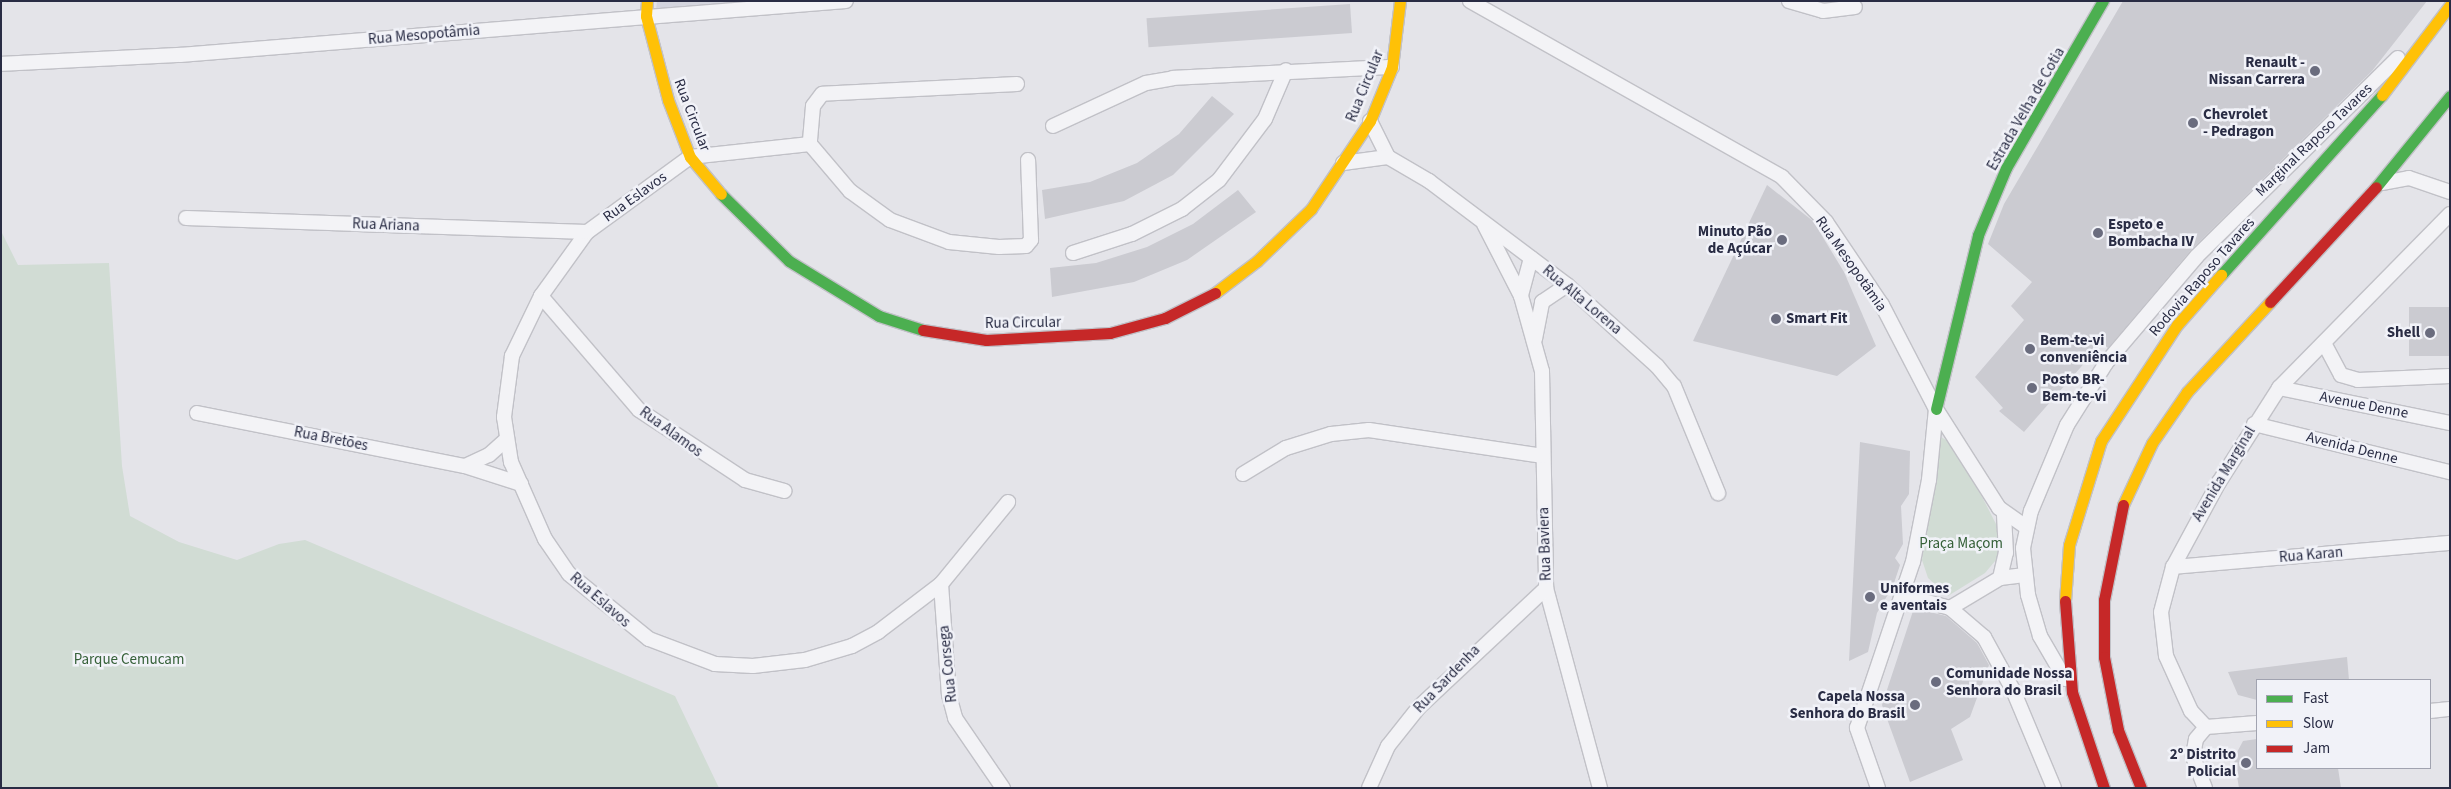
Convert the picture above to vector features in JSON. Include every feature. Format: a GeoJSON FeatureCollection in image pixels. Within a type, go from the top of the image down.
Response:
{"type":"FeatureCollection","features":[{"type":"Feature","properties":{"kind":"main road","name":"Rua Circular"},"geometry":{"type":"LineString","coordinates":[[647,1],[646,16],[668,100],[690,157],[742,218],[789,261],[835,293],[879,316],[919,329],[986,340],[1032,340],[1110,333],[1165,318],[1221,290],[1312,209],[1344,163],[1370,121],[1392,67],[1400,1]]}},
{"type":"Feature","properties":{"kind":"main road","name":"Estrada Velha de Cotia"},"geometry":{"type":"LineString","coordinates":[[1936,409],[1978,235],[2006,168],[2103,1]]}},
{"type":"Feature","properties":{"kind":"main road","name":"Rodovia Raposo Tavares"},"geometry":{"type":"LineString","coordinates":[[2104,788],[2072,692],[2064,610],[2069,545],[2101,441],[2177,324],[2392,84],[2448,8]]}},
{"type":"Feature","properties":{"kind":"main road"},"geometry":{"type":"LineString","coordinates":[[2141,788],[2118,730],[2104,657],[2104,600],[2124,500],[2152,443],[2187,392],[2377,186],[2450,96]]}},
{"type":"Feature","properties":{"kind":"street","name":"Rua Mesopotâmia"},"geometry":{"type":"LineString","coordinates":[[1,64],[180,55],[846,1]]}},
{"type":"Feature","properties":{"kind":"street","name":"Rua Mesopotâmia"},"geometry":{"type":"LineString","coordinates":[[1470,1],[1782,177],[1826,222],[1882,305],[1936,409],[2004,515],[2026,527]]}},
{"type":"Feature","properties":{"kind":"street"},"geometry":{"type":"LineString","coordinates":[[1789,1],[1823,11],[1855,7]]}},
{"type":"Feature","properties":{"kind":"street","name":"Marginal Raposo Tavares"},"geometry":{"type":"LineString","coordinates":[[2072,692],[2040,636],[2025,575],[2026,527],[2067,425],[2106,363],[2231,220],[2448,8]]}},
{"type":"Feature","properties":{"kind":"street"},"geometry":{"type":"LineString","coordinates":[[1053,126],[1146,83],[1286,70],[1392,67]]}},
{"type":"Feature","properties":{"kind":"street"},"geometry":{"type":"LineString","coordinates":[[1073,253],[1132,234],[1182,208],[1218,180],[1265,119],[1286,70]]}},
{"type":"Feature","properties":{"kind":"street"},"geometry":{"type":"LineString","coordinates":[[1017,84],[822,94],[813,106],[810,144],[850,191],[890,220],[949,242],[999,247],[1026,246],[1031,240],[1028,160]]}},
{"type":"Feature","properties":{"kind":"street","name":"Rua Alta Lorena"},"geometry":{"type":"LineString","coordinates":[[1370,121],[1388,157],[1483,221],[1567,284],[1674,386],[1718,493]]}},
{"type":"Feature","properties":{"kind":"street"},"geometry":{"type":"LineString","coordinates":[[690,157],[810,144]]}},
{"type":"Feature","properties":{"kind":"street","name":"Rua Eslavos"},"geometry":{"type":"LineString","coordinates":[[690,157],[587,232],[541,296],[512,356],[505,385],[507,439],[520,484],[545,539],[587,591],[649,639],[716,664],[779,663],[852,646],[878,632],[941,584],[1008,502]]}},
{"type":"Feature","properties":{"kind":"street"},"geometry":{"type":"LineString","coordinates":[[1344,163],[1388,157]]}},
{"type":"Feature","properties":{"kind":"street"},"geometry":{"type":"LineString","coordinates":[[2377,186],[2394,178],[2409,178],[2450,192]]}},
{"type":"Feature","properties":{"kind":"street","name":"Avenida Marginal"},"geometry":{"type":"LineString","coordinates":[[2206,727],[2191,711],[2166,656],[2160,612],[2173,567],[2254,424],[2279,388],[2450,214]]}},
{"type":"Feature","properties":{"kind":"street","name":"Rua Ariana"},"geometry":{"type":"LineString","coordinates":[[186,218],[587,232]]}},
{"type":"Feature","properties":{"kind":"street","name":"Rua Baviera"},"geometry":{"type":"LineString","coordinates":[[1483,221],[1521,296],[1542,370],[1546,588],[1600,788]]}},
{"type":"Feature","properties":{"kind":"street"},"geometry":{"type":"LineString","coordinates":[[1521,296],[1531,258]]}},
{"type":"Feature","properties":{"kind":"street"},"geometry":{"type":"LineString","coordinates":[[1534,342],[1542,302],[1567,284]]}},
{"type":"Feature","properties":{"kind":"street","name":"Rua Alamos"},"geometry":{"type":"LineString","coordinates":[[541,296],[639,410],[737,475],[785,491]]}},
{"type":"Feature","properties":{"kind":"street"},"geometry":{"type":"LineString","coordinates":[[2324,343],[2342,375],[2358,380],[2450,376]]}},
{"type":"Feature","properties":{"kind":"street","name":"Avenue Denne"},"geometry":{"type":"LineString","coordinates":[[2279,388],[2450,423]]}},
{"type":"Feature","properties":{"kind":"street"},"geometry":{"type":"LineString","coordinates":[[1878,788],[1857,728],[1904,596],[1929,480],[1936,409]]}},
{"type":"Feature","properties":{"kind":"street","name":"Rua Bretões"},"geometry":{"type":"LineString","coordinates":[[197,413],[465,466],[520,484]]}},
{"type":"Feature","properties":{"kind":"street","name":"Avenida Denne"},"geometry":{"type":"LineString","coordinates":[[2254,424],[2450,472]]}},
{"type":"Feature","properties":{"kind":"street"},"geometry":{"type":"LineString","coordinates":[[1243,474],[1286,448],[1331,434],[1369,430],[1543,456]]}},
{"type":"Feature","properties":{"kind":"street"},"geometry":{"type":"LineString","coordinates":[[465,466],[489,455],[507,439]]}},
{"type":"Feature","properties":{"kind":"street"},"geometry":{"type":"LineString","coordinates":[[2000,578],[2006,553],[2004,515]]}},
{"type":"Feature","properties":{"kind":"street","name":"Rua Karan"},"geometry":{"type":"LineString","coordinates":[[2173,567],[2450,544]]}},
{"type":"Feature","properties":{"kind":"street"},"geometry":{"type":"LineString","coordinates":[[1950,608],[2000,578],[2025,575]]}},
{"type":"Feature","properties":{"kind":"street","name":"Rua Corsega"},"geometry":{"type":"LineString","coordinates":[[941,584],[949,695],[955,718],[1003,788]]}},
{"type":"Feature","properties":{"kind":"street","name":"Rua Sardenha"},"geometry":{"type":"LineString","coordinates":[[1368,788],[1388,746],[1419,707],[1546,588]]}},
{"type":"Feature","properties":{"kind":"street"},"geometry":{"type":"LineString","coordinates":[[1904,596],[1950,608],[1984,637],[1997,656],[2054,788]]}},
{"type":"Feature","properties":{"kind":"street"},"geometry":{"type":"LineString","coordinates":[[2431,711],[2450,709]]}},
{"type":"Feature","properties":{"kind":"street"},"geometry":{"type":"LineString","coordinates":[[2205,788],[2193,756],[2196,739],[2206,727],[2256,723]]}},
{"type":"Feature","properties":{"kind":"shaded area"},"geometry":{"type":"Polygon","coordinates":[[[657,1],[747,1],[656,10],[657,1]]]}},
{"type":"Feature","properties":{"kind":"green space","name":"Parque Cemucam"},"geometry":{"type":"Polygon","coordinates":[[[1,231],[18,265],[109,263],[122,466],[130,516],[179,542],[237,560],[279,544],[305,540],[675,696],[719,788],[1,788],[1,231]]]}},
{"type":"Feature","properties":{"kind":"green space","name":"Praça Maçom"},"geometry":{"type":"Polygon","coordinates":[[[1936,434],[1956,446],[1996,524],[2001,554],[1985,573],[1948,596],[1928,578],[1922,560],[1936,434]]]}},
{"type":"Feature","properties":{"kind":"building"},"geometry":{"type":"Polygon","coordinates":[[[2123,1],[2427,1],[2372,71],[2191,250],[2108,348],[2102,343],[2024,432],[1999,411],[2003,408],[1975,377],[2024,320],[2011,306],[2032,282],[1988,244],[2004,204],[2123,1]]]}},
{"type":"Feature","properties":{"kind":"building"},"geometry":{"type":"Polygon","coordinates":[[[1350,4],[1352,33],[1149,47],[1146,18],[1350,4]]]}},
{"type":"Feature","properties":{"kind":"building"},"geometry":{"type":"Polygon","coordinates":[[[1212,96],[1234,114],[1173,175],[1124,201],[1045,219],[1042,190],[1090,182],[1137,163],[1179,134],[1212,96]]]}},
{"type":"Feature","properties":{"kind":"building"},"geometry":{"type":"Polygon","coordinates":[[[1767,185],[1813,221],[1844,272],[1876,346],[1837,376],[1693,341],[1767,185]]]}},
{"type":"Feature","properties":{"kind":"building"},"geometry":{"type":"Polygon","coordinates":[[[1238,190],[1256,212],[1187,260],[1134,282],[1052,297],[1050,268],[1096,263],[1147,247],[1193,224],[1238,190]]]}},
{"type":"Feature","properties":{"kind":"building","name":"Shell"},"geometry":{"type":"Polygon","coordinates":[[[2409,307],[2450,307],[2450,356],[2409,356],[2409,307]]]}},
{"type":"Feature","properties":{"kind":"building"},"geometry":{"type":"Polygon","coordinates":[[[1860,442],[1910,451],[1909,494],[1901,506],[1903,544],[1895,558],[1900,565],[1893,586],[1877,613],[1868,652],[1849,661],[1860,442]]]}},
{"type":"Feature","properties":{"kind":"building","name":"Comunidade Nossa Senhora do Brasil"},"geometry":{"type":"Polygon","coordinates":[[[1914,608],[1946,616],[1977,643],[1989,665],[1970,717],[1951,729],[1963,760],[1910,782],[1882,705],[1914,608]]]}},
{"type":"Feature","properties":{"kind":"building"},"geometry":{"type":"Polygon","coordinates":[[[2347,657],[2349,679],[2256,679],[2256,700],[2238,695],[2228,672],[2347,657]]]}},
{"type":"Feature","properties":{"kind":"building","name":"2º Distrito Policial"},"geometry":{"type":"Polygon","coordinates":[[[2256,739],[2256,769],[2338,769],[2341,788],[2239,788],[2234,758],[2243,741],[2256,739]]]}},
{"type":"Feature","properties":{"kind":"traffic: fast"},"geometry":{"type":"LineString","coordinates":[[1936,409],[1978,235],[2006,168],[2103,1]]}},
{"type":"Feature","properties":{"kind":"traffic: fast"},"geometry":{"type":"LineString","coordinates":[[2221,275],[2382,95]]}},
{"type":"Feature","properties":{"kind":"traffic: fast"},"geometry":{"type":"LineString","coordinates":[[2376,187],[2450,96]]}},
{"type":"Feature","properties":{"kind":"traffic: fast"},"geometry":{"type":"LineString","coordinates":[[721,194],[789,261],[879,316],[923,330]]}},
{"type":"Feature","properties":{"kind":"traffic: slow"},"geometry":{"type":"LineString","coordinates":[[647,1],[646,16],[668,100],[690,157],[721,194]]}},
{"type":"Feature","properties":{"kind":"traffic: slow"},"geometry":{"type":"LineString","coordinates":[[1215,293],[1257,261],[1311,209],[1370,121],[1392,67],[1400,1]]}},
{"type":"Feature","properties":{"kind":"traffic: slow"},"geometry":{"type":"LineString","coordinates":[[2382,95],[2450,5]]}},
{"type":"Feature","properties":{"kind":"traffic: slow"},"geometry":{"type":"LineString","coordinates":[[2065,601],[2069,545],[2101,441],[2177,325],[2221,275]]}},
{"type":"Feature","properties":{"kind":"traffic: slow"},"geometry":{"type":"LineString","coordinates":[[2123,505],[2152,443],[2187,392],[2270,302]]}},
{"type":"Feature","properties":{"kind":"traffic: jam"},"geometry":{"type":"LineString","coordinates":[[2270,302],[2376,187]]}},
{"type":"Feature","properties":{"kind":"traffic: jam"},"geometry":{"type":"LineString","coordinates":[[923,330],[986,340],[1110,333],[1165,318],[1215,293]]}},
{"type":"Feature","properties":{"kind":"traffic: jam"},"geometry":{"type":"LineString","coordinates":[[2123,505],[2104,600],[2104,657],[2118,730],[2141,788]]}},
{"type":"Feature","properties":{"kind":"traffic: jam"},"geometry":{"type":"LineString","coordinates":[[2065,601],[2072,692],[2104,788]]}},
{"type":"Feature","properties":{"kind":"place","name":"Renault - Nissan Carrera"},"geometry":{"type":"Point","coordinates":[2315,71]}},
{"type":"Feature","properties":{"kind":"place","name":"Chevrolet - Pedragon"},"geometry":{"type":"Point","coordinates":[2193,123]}},
{"type":"Feature","properties":{"kind":"place","name":"Espeto e Bombacha IV"},"geometry":{"type":"Point","coordinates":[2098,233]}},
{"type":"Feature","properties":{"kind":"place","name":"Minuto Pão de Açúcar"},"geometry":{"type":"Point","coordinates":[1782,240]}},
{"type":"Feature","properties":{"kind":"place","name":"Smart Fit"},"geometry":{"type":"Point","coordinates":[1776,319]}},
{"type":"Feature","properties":{"kind":"place","name":"Shell"},"geometry":{"type":"Point","coordinates":[2430,333]}},
{"type":"Feature","properties":{"kind":"place","name":"Bem-te-vi conveniência"},"geometry":{"type":"Point","coordinates":[2030,349]}},
{"type":"Feature","properties":{"kind":"place","name":"Posto BR- Bem-te-vi"},"geometry":{"type":"Point","coordinates":[2032,388]}},
{"type":"Feature","properties":{"kind":"place","name":"Uniformes e aventais"},"geometry":{"type":"Point","coordinates":[1870,597]}},
{"type":"Feature","properties":{"kind":"place","name":"Comunidade Nossa Senhora do Brasil"},"geometry":{"type":"Point","coordinates":[1936,682]}},
{"type":"Feature","properties":{"kind":"place","name":"Capela Nossa Senhora do Brasil"},"geometry":{"type":"Point","coordinates":[1915,705]}},
{"type":"Feature","properties":{"kind":"place","name":"2º Distrito Policial"},"geometry":{"type":"Point","coordinates":[2246,763]}}]}
